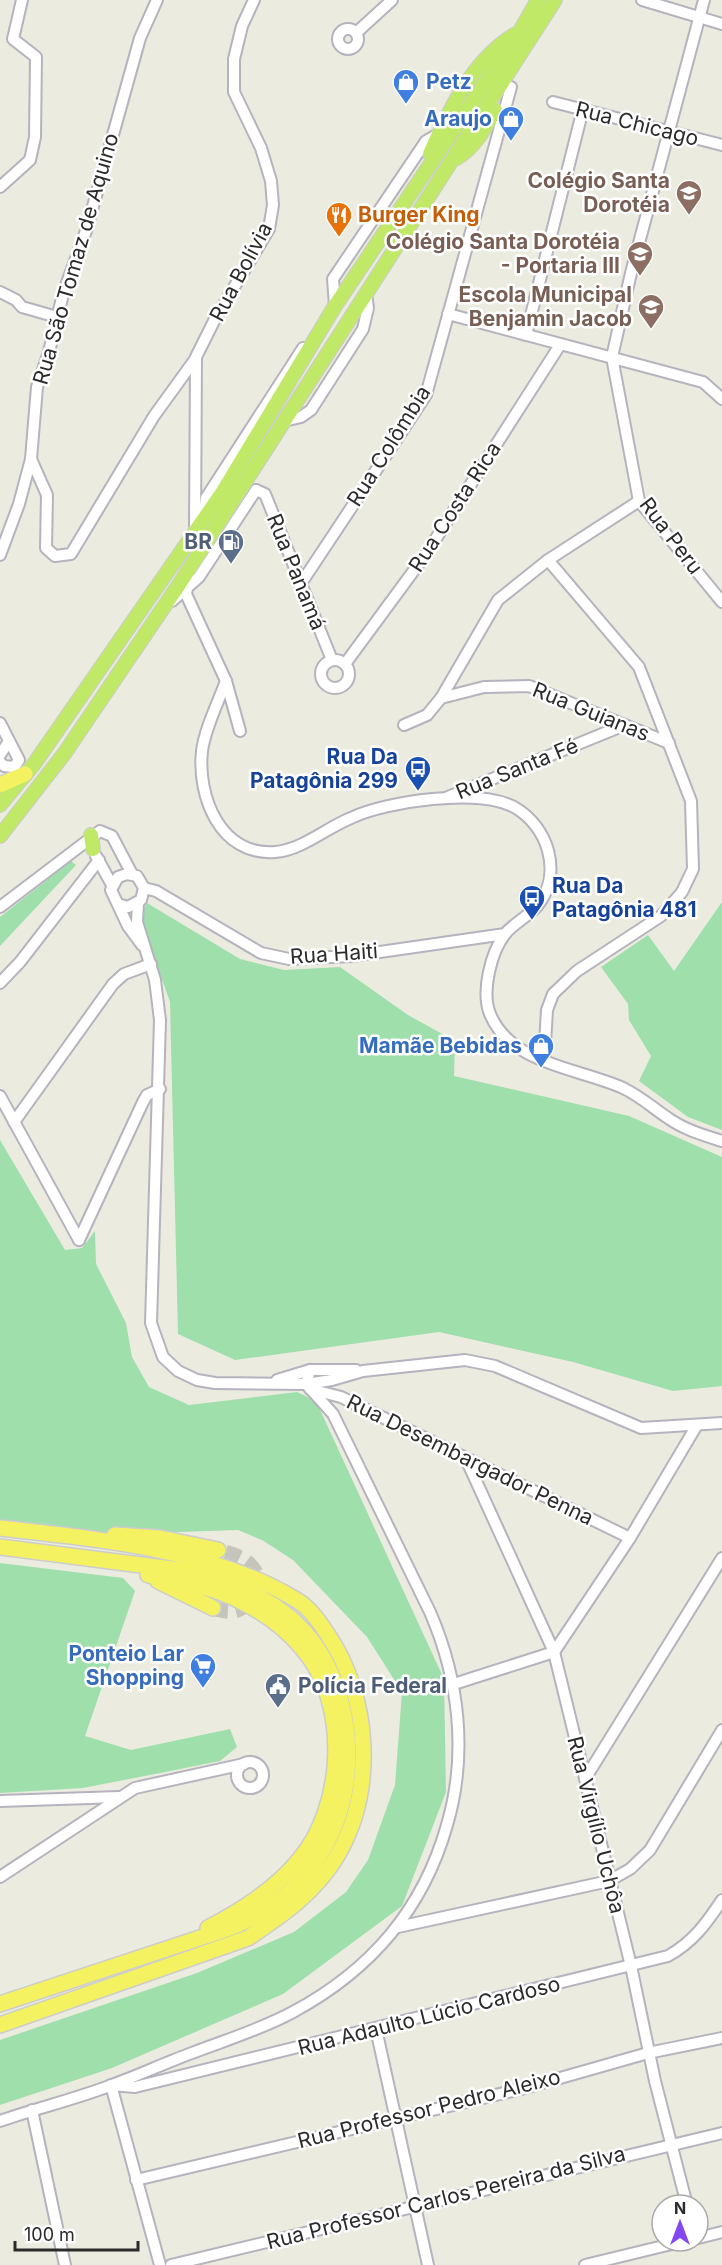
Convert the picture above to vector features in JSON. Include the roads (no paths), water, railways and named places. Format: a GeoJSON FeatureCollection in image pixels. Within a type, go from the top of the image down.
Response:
{"type":"FeatureCollection","features":[{"type":"Feature","properties":{"kind":"highway"},"geometry":{"type":"LineString","coordinates":[[0,785],[26,766]]}},
{"type":"Feature","properties":{"kind":"highway"},"geometry":{"type":"LineString","coordinates":[[0,1528],[48,1533],[160,1538],[218,1550]]}},
{"type":"Feature","properties":{"kind":"highway"},"geometry":{"type":"LineString","coordinates":[[0,2025],[248,1938],[278,1918],[300,1902],[323,1877],[338,1856],[350,1830],[362,1772],[357,1696],[339,1651],[301,1603],[229,1567],[194,1558],[48,1533]]}},
{"type":"Feature","properties":{"kind":"highway"},"geometry":{"type":"LineString","coordinates":[[0,1547],[87,1560],[196,1572],[227,1582],[259,1597],[293,1621],[318,1649],[331,1671],[343,1704],[349,1768],[346,1792],[338,1822],[311,1869],[270,1906],[243,1923],[0,2004]]}},
{"type":"Feature","properties":{"kind":"highway"},"geometry":{"type":"LineString","coordinates":[[87,1560],[208,1588],[238,1599],[283,1629],[303,1649],[318,1673],[330,1706],[335,1738],[330,1796],[323,1820],[300,1860],[263,1895],[166,1950]]}},
{"type":"Feature","properties":{"kind":"highway"},"geometry":{"type":"LineString","coordinates":[[147,1575],[213,1608]]}},
{"type":"Feature","properties":{"kind":"main road"},"geometry":{"type":"LineString","coordinates":[[0,805],[198,523],[331,312],[418,184],[446,133],[499,62],[538,0]]}},
{"type":"Feature","properties":{"kind":"main road"},"geometry":{"type":"LineString","coordinates":[[1,834],[64,754],[160,612],[252,484],[284,421],[450,162],[470,150],[472,140],[555,0]]}},
{"type":"Feature","properties":{"kind":"main road"},"geometry":{"type":"LineString","coordinates":[[446,133],[447,115],[482,62],[495,46],[520,31]]}},
{"type":"Feature","properties":{"kind":"main road"},"geometry":{"type":"LineString","coordinates":[[472,140],[526,64],[536,31]]}},
{"type":"Feature","properties":{"kind":"main road"},"geometry":{"type":"LineString","coordinates":[[482,62],[499,62],[511,72]]}},
{"type":"Feature","properties":{"kind":"main road"},"geometry":{"type":"LineString","coordinates":[[510,87],[511,72]]}},
{"type":"Feature","properties":{"kind":"main road"},"geometry":{"type":"LineString","coordinates":[[446,133],[472,140]]}},
{"type":"Feature","properties":{"kind":"main road"},"geometry":{"type":"LineString","coordinates":[[377,216],[398,215]]}},
{"type":"Feature","properties":{"kind":"main road"},"geometry":{"type":"LineString","coordinates":[[92,835],[96,855]]}},
{"type":"Feature","properties":{"kind":"street"},"geometry":{"type":"LineString","coordinates":[[0,187],[30,160],[35,137],[36,57],[13,39],[22,0]]}},
{"type":"Feature","properties":{"kind":"street","name":"Rua São Tomaz de Aquino"},"geometry":{"type":"LineString","coordinates":[[0,555],[20,504],[31,459],[37,387],[50,352],[57,317],[87,228],[140,38],[157,0]]}},
{"type":"Feature","properties":{"kind":"street","name":"Rua Bolívia"},"geometry":{"type":"LineString","coordinates":[[198,523],[196,357],[215,319],[269,229],[273,205],[271,181],[261,148],[234,92],[234,59],[242,26],[254,0]]}},
{"type":"Feature","properties":{"kind":"street"},"geometry":{"type":"LineString","coordinates":[[356,33],[392,0]]}},
{"type":"Feature","properties":{"kind":"street"},"geometry":{"type":"LineString","coordinates":[[642,0],[722,24]]}},
{"type":"Feature","properties":{"kind":"street"},"geometry":{"type":"LineString","coordinates":[[612,357],[668,131],[704,0]]}},
{"type":"Feature","properties":{"kind":"street","name":"Rua Colômbia"},"geometry":{"type":"LineString","coordinates":[[300,585],[426,395],[510,87]]}},
{"type":"Feature","properties":{"kind":"street","name":"Rua Chicago"},"geometry":{"type":"LineString","coordinates":[[553,102],[722,145]]}},
{"type":"Feature","properties":{"kind":"street"},"geometry":{"type":"LineString","coordinates":[[526,335],[583,110]]}},
{"type":"Feature","properties":{"kind":"street"},"geometry":{"type":"LineString","coordinates":[[331,312],[333,279],[426,141],[446,133]]}},
{"type":"Feature","properties":{"kind":"street"},"geometry":{"type":"LineString","coordinates":[[472,140],[488,146],[489,158]]}},
{"type":"Feature","properties":{"kind":"street"},"geometry":{"type":"LineString","coordinates":[[0,292],[16,300],[22,308],[57,317]]}},
{"type":"Feature","properties":{"kind":"street"},"geometry":{"type":"LineString","coordinates":[[448,314],[703,382],[722,399]]}},
{"type":"Feature","properties":{"kind":"street","name":"Rua Costa Rica"},"geometry":{"type":"LineString","coordinates":[[345,664],[426,554],[560,345]]}},
{"type":"Feature","properties":{"kind":"street"},"geometry":{"type":"LineString","coordinates":[[31,459],[47,495],[46,548],[55,556],[70,554],[154,416],[196,357]]}},
{"type":"Feature","properties":{"kind":"street","name":"Rua Peru"},"geometry":{"type":"LineString","coordinates":[[612,357],[639,501],[722,602]]}},
{"type":"Feature","properties":{"kind":"street"},"geometry":{"type":"LineString","coordinates":[[160,612],[200,577],[252,484]]}},
{"type":"Feature","properties":{"kind":"street","name":"Rua Panamá"},"geometry":{"type":"LineString","coordinates":[[252,484],[265,494],[332,660]]}},
{"type":"Feature","properties":{"kind":"street"},"geometry":{"type":"LineString","coordinates":[[404,725],[427,715],[441,698],[498,600],[548,560],[639,501]]}},
{"type":"Feature","properties":{"kind":"street"},"geometry":{"type":"LineString","coordinates":[[544,1060],[547,1010],[553,994],[577,971],[661,916],[682,892],[693,869],[691,801],[639,667],[548,560]]}},
{"type":"Feature","properties":{"kind":"street"},"geometry":{"type":"LineString","coordinates":[[186,588],[189,600],[226,681],[240,731]]}},
{"type":"Feature","properties":{"kind":"street"},"geometry":{"type":"LineString","coordinates":[[176,597],[189,600]]}},
{"type":"Feature","properties":{"kind":"street"},"geometry":{"type":"LineString","coordinates":[[332,660],[345,664],[349,673],[347,683],[339,688],[329,687],[320,675],[323,666],[332,660]]}},
{"type":"Feature","properties":{"kind":"street"},"geometry":{"type":"LineString","coordinates":[[226,681],[202,749],[202,778],[209,807],[220,826],[236,842],[266,851],[293,848],[351,817],[411,800],[444,798],[488,801],[514,807],[534,825],[547,843],[551,863],[547,886],[539,904],[505,934],[487,979],[486,996],[489,1013],[501,1033],[516,1047],[586,1077],[622,1087],[692,1132],[722,1141]]}},
{"type":"Feature","properties":{"kind":"street","name":"Rua Guianas"},"geometry":{"type":"LineString","coordinates":[[441,698],[484,687],[528,686],[622,726],[669,743]]}},
{"type":"Feature","properties":{"kind":"street"},"geometry":{"type":"LineString","coordinates":[[0,723],[26,766]]}},
{"type":"Feature","properties":{"kind":"street","name":"Rua Santa Fé"},"geometry":{"type":"LineString","coordinates":[[444,798],[622,726]]}},
{"type":"Feature","properties":{"kind":"street"},"geometry":{"type":"LineString","coordinates":[[9,741],[0,758],[4,766],[26,766]]}},
{"type":"Feature","properties":{"kind":"street"},"geometry":{"type":"LineString","coordinates":[[0,907],[100,831],[109,833],[132,874],[140,879],[144,888],[138,903],[137,921],[151,964],[159,999],[160,1089],[150,1307],[154,1337],[163,1356],[178,1371],[197,1380],[234,1385],[268,1383],[307,1386],[363,1371],[448,1359],[478,1361],[634,1426],[654,1428],[722,1423]]}},
{"type":"Feature","properties":{"kind":"street"},"geometry":{"type":"LineString","coordinates":[[72,852],[96,855]]}},
{"type":"Feature","properties":{"kind":"street"},"geometry":{"type":"LineString","coordinates":[[96,855],[112,885]]}},
{"type":"Feature","properties":{"kind":"street"},"geometry":{"type":"LineString","coordinates":[[0,983],[20,962],[96,855]]}},
{"type":"Feature","properties":{"kind":"street"},"geometry":{"type":"LineString","coordinates":[[132,874],[118,877],[112,885],[111,895],[134,936],[145,948]]}},
{"type":"Feature","properties":{"kind":"street","name":"Rua Haiti"},"geometry":{"type":"LineString","coordinates":[[144,888],[156,891],[261,953],[289,959],[352,956],[505,934]]}},
{"type":"Feature","properties":{"kind":"street"},"geometry":{"type":"LineString","coordinates":[[118,904],[128,907],[138,903]]}},
{"type":"Feature","properties":{"kind":"street"},"geometry":{"type":"LineString","coordinates":[[14,1122],[112,984],[124,974],[151,964]]}},
{"type":"Feature","properties":{"kind":"street"},"geometry":{"type":"LineString","coordinates":[[0,1096],[79,1240],[142,1102],[147,1095],[160,1089]]}},
{"type":"Feature","properties":{"kind":"street"},"geometry":{"type":"LineString","coordinates":[[268,1383],[322,1368],[363,1371]]}},
{"type":"Feature","properties":{"kind":"street"},"geometry":{"type":"LineString","coordinates":[[322,1368],[330,1373],[332,1380],[333,1414]]}},
{"type":"Feature","properties":{"kind":"street"},"geometry":{"type":"LineString","coordinates":[[307,1386],[310,1370]]}},
{"type":"Feature","properties":{"kind":"street"},"geometry":{"type":"LineString","coordinates":[[0,2121],[111,2085],[292,2013],[348,1977],[398,1927],[429,1878],[455,1799],[458,1739],[454,1684],[441,1638],[333,1414],[307,1386]]}},
{"type":"Feature","properties":{"kind":"street","name":"Rua Desembargador Penna"},"geometry":{"type":"LineString","coordinates":[[307,1386],[332,1395],[630,1538]]}},
{"type":"Feature","properties":{"kind":"street"},"geometry":{"type":"LineString","coordinates":[[454,1684],[554,1652],[630,1538],[697,1425]]}},
{"type":"Feature","properties":{"kind":"street","name":"Rua Virgílio Uchôa"},"geometry":{"type":"LineString","coordinates":[[466,1459],[554,1652],[631,1966],[648,2053],[670,2145],[684,2193]]}},
{"type":"Feature","properties":{"kind":"street"},"geometry":{"type":"LineString","coordinates":[[585,1779],[722,1560]]}},
{"type":"Feature","properties":{"kind":"street"},"geometry":{"type":"LineString","coordinates":[[398,1927],[609,1881],[630,1869],[650,1850],[722,1730]]}},
{"type":"Feature","properties":{"kind":"street"},"geometry":{"type":"LineString","coordinates":[[0,1876],[135,1788],[244,1764]]}},
{"type":"Feature","properties":{"kind":"street"},"geometry":{"type":"LineString","coordinates":[[0,1801],[119,1797]]}},
{"type":"Feature","properties":{"kind":"street","name":"Rua Adaulto Lúcio Cardoso"},"geometry":{"type":"LineString","coordinates":[[111,2085],[135,2087],[668,1956],[686,1946],[701,1931],[722,1900]]}},
{"type":"Feature","properties":{"kind":"street"},"geometry":{"type":"LineString","coordinates":[[376,2029],[428,2265]]}},
{"type":"Feature","properties":{"kind":"street","name":"Rua Professor Pedro Aleixo"},"geometry":{"type":"LineString","coordinates":[[136,2180],[394,2117],[525,2088],[648,2053],[722,2038]]}},
{"type":"Feature","properties":{"kind":"street"},"geometry":{"type":"LineString","coordinates":[[111,2085],[160,2265]]}},
{"type":"Feature","properties":{"kind":"street"},"geometry":{"type":"LineString","coordinates":[[32,2110],[65,2265]]}},
{"type":"Feature","properties":{"kind":"street","name":"Rua Professor Carlos Pereira da Silva"},"geometry":{"type":"LineString","coordinates":[[171,2265],[722,2133]]}},
{"type":"Feature","properties":{"kind":"street"},"geometry":{"type":"LineString","coordinates":[[585,2265],[650,2249]]}},
{"type":"Feature","properties":{"kind":"tunnel"},"geometry":{"type":"LineString","coordinates":[[213,1608],[232,1611],[244,1606],[252,1593],[257,1574],[245,1561],[218,1550]]}},
{"type":"Feature","properties":{"kind":"place","name":"Petz"},"geometry":{"type":"Point","coordinates":[406,105]}},
{"type":"Feature","properties":{"kind":"place","name":"Araujo"},"geometry":{"type":"Point","coordinates":[511,142]}},
{"type":"Feature","properties":{"kind":"place","name":"Colégio Santa Dorotéia"},"geometry":{"type":"Point","coordinates":[689,216]}},
{"type":"Feature","properties":{"kind":"place","name":"Burger King"},"geometry":{"type":"Point","coordinates":[339,238]}},
{"type":"Feature","properties":{"kind":"place","name":"Colégio Santa Dorotéia - Portaria III"},"geometry":{"type":"Point","coordinates":[640,277]}},
{"type":"Feature","properties":{"kind":"place","name":"Escola Municipal Benjamin Jacob"},"geometry":{"type":"Point","coordinates":[651,330]}},
{"type":"Feature","properties":{"kind":"place","name":"BR"},"geometry":{"type":"Point","coordinates":[231,565]}},
{"type":"Feature","properties":{"kind":"place","name":"Rua Da Patagônia 299"},"geometry":{"type":"Point","coordinates":[418,792]}},
{"type":"Feature","properties":{"kind":"place","name":"Rua Da Patagônia 481"},"geometry":{"type":"Point","coordinates":[532,921]}},
{"type":"Feature","properties":{"kind":"place","name":"Mamãe Bebidas"},"geometry":{"type":"Point","coordinates":[541,1069]}},
{"type":"Feature","properties":{"kind":"place","name":"Ponteio Lar Shopping"},"geometry":{"type":"Point","coordinates":[203,1689]}},
{"type":"Feature","properties":{"kind":"place","name":"Polícia Federal"},"geometry":{"type":"Point","coordinates":[278,1709]}}]}
